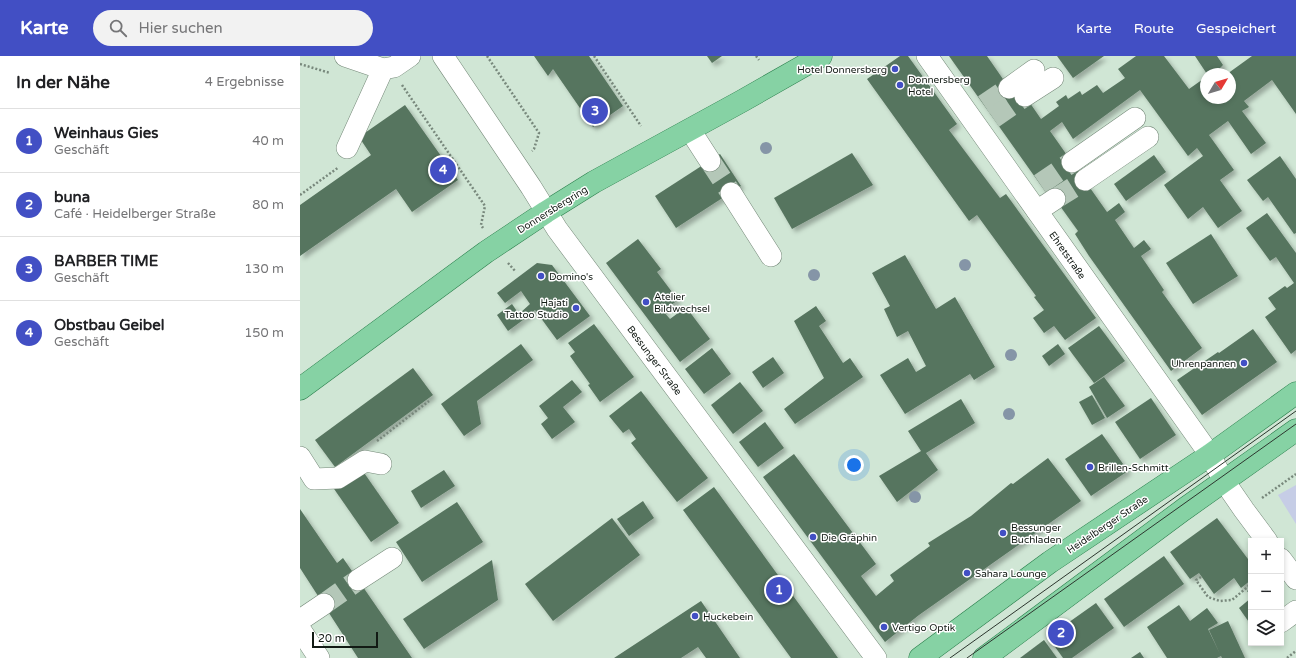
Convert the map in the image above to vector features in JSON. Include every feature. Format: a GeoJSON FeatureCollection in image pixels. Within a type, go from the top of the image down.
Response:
{"type":"FeatureCollection","features":[{"type":"Feature","properties":{"kind":"main road","name":"Donnersbergring"},"geometry":{"type":"LineString","coordinates":[[300,389],[486,252],[546,212],[594,182],[821,56]]}},
{"type":"Feature","properties":{"kind":"main road","name":"Heidelberger Straße"},"geometry":{"type":"LineString","coordinates":[[920,658],[1050,562],[1210,455],[1296,393]]}},
{"type":"Feature","properties":{"kind":"main road"},"geometry":{"type":"LineString","coordinates":[[984,658],[1224,481],[1296,430]]}},
{"type":"Feature","properties":{"kind":"street"},"geometry":{"type":"LineString","coordinates":[[345,56],[383,69],[394,67],[410,56]]}},
{"type":"Feature","properties":{"kind":"street","name":"Bessunger Straße"},"geometry":{"type":"LineString","coordinates":[[443,56],[573,251],[876,658]]}},
{"type":"Feature","properties":{"kind":"street","name":"Ehretstraße"},"geometry":{"type":"LineString","coordinates":[[927,56],[981,117],[1032,188],[1037,211],[1210,455],[1224,481],[1265,538]]}},
{"type":"Feature","properties":{"kind":"street"},"geometry":{"type":"LineString","coordinates":[[346,155],[383,69]]}},
{"type":"Feature","properties":{"kind":"street"},"geometry":{"type":"LineString","coordinates":[[1034,70],[1017,92],[1053,78]]}},
{"type":"Feature","properties":{"kind":"street"},"geometry":{"type":"LineString","coordinates":[[1072,162],[1135,118]]}},
{"type":"Feature","properties":{"kind":"street"},"geometry":{"type":"LineString","coordinates":[[690,130],[710,161]]}},
{"type":"Feature","properties":{"kind":"street"},"geometry":{"type":"LineString","coordinates":[[1085,180],[1148,137]]}},
{"type":"Feature","properties":{"kind":"street"},"geometry":{"type":"LineString","coordinates":[[731,193],[771,256]]}},
{"type":"Feature","properties":{"kind":"street"},"geometry":{"type":"LineString","coordinates":[[1037,211],[1055,199]]}},
{"type":"Feature","properties":{"kind":"street"},"geometry":{"type":"LineString","coordinates":[[300,457],[314,479],[338,478],[365,461],[381,464]]}},
{"type":"Feature","properties":{"kind":"street"},"geometry":{"type":"LineString","coordinates":[[358,580],[392,558]]}},
{"type":"Feature","properties":{"kind":"street"},"geometry":{"type":"LineString","coordinates":[[300,620],[324,604]]}},
{"type":"Feature","properties":{"kind":"street"},"geometry":{"type":"LineString","coordinates":[[1284,620],[1296,611]]}},
{"type":"Feature","properties":{"kind":"street"},"geometry":{"type":"LineString","coordinates":[[300,629],[319,658]]}},
{"type":"Feature","properties":{"kind":"path"},"geometry":{"type":"LineString","coordinates":[[487,56],[539,134],[534,149]]}},
{"type":"Feature","properties":{"kind":"path"},"geometry":{"type":"LineString","coordinates":[[594,56],[641,126]]}},
{"type":"Feature","properties":{"kind":"path"},"geometry":{"type":"LineString","coordinates":[[756,56],[759,60]]}},
{"type":"Feature","properties":{"kind":"path"},"geometry":{"type":"LineString","coordinates":[[402,84],[485,206],[481,225]]}},
{"type":"Feature","properties":{"kind":"path"},"geometry":{"type":"LineString","coordinates":[[300,195],[346,155]]}},
{"type":"Feature","properties":{"kind":"path"},"geometry":{"type":"LineString","coordinates":[[513,268],[516,272]]}},
{"type":"Feature","properties":{"kind":"path"},"geometry":{"type":"LineString","coordinates":[[1244,510],[1296,474]]}},
{"type":"Feature","properties":{"kind":"path"},"geometry":{"type":"LineString","coordinates":[[1201,577],[1196,580],[1208,597],[1220,601],[1232,600],[1248,587]]}},
{"type":"Feature","properties":{"kind":"path"},"geometry":{"type":"LineString","coordinates":[[1287,658],[1296,651]]}},
{"type":"Feature","properties":{"kind":"shaded area"},"geometry":{"type":"Polygon","coordinates":[[[1296,485],[1296,524],[1278,495],[1296,485]]]}},
{"type":"Feature","properties":{"kind":"building"},"geometry":{"type":"Polygon","coordinates":[[[534,56],[589,56],[623,106],[593,127],[553,69],[548,76],[534,56]]]}},
{"type":"Feature","properties":{"kind":"building"},"geometry":{"type":"Polygon","coordinates":[[[707,56],[722,56],[712,63],[707,56]]]}},
{"type":"Feature","properties":{"kind":"building"},"geometry":{"type":"Polygon","coordinates":[[[900,56],[908,56],[957,124],[949,130],[1000,198],[1006,194],[1096,318],[1065,340],[1054,326],[1044,333],[1033,318],[1044,310],[1034,297],[1036,296],[977,215],[969,221],[867,79],[900,56]]]}},
{"type":"Feature","properties":{"kind":"building"},"geometry":{"type":"Polygon","coordinates":[[[949,56],[987,56],[1014,95],[1021,90],[1041,119],[1059,106],[1056,102],[1066,95],[1068,99],[1080,91],[1082,95],[1097,85],[1103,93],[1125,78],[1118,69],[1136,56],[1164,56],[1189,89],[1200,81],[1200,104],[1236,104],[1235,68],[1252,56],[1296,56],[1296,114],[1272,80],[1244,101],[1249,107],[1242,111],[1266,143],[1251,154],[1228,121],[1209,135],[1234,170],[1220,180],[1242,211],[1218,228],[1203,207],[1188,219],[1164,185],[1203,156],[1197,148],[1188,156],[1140,90],[1073,139],[1062,122],[1050,131],[1107,212],[1119,203],[1125,212],[1115,220],[1134,248],[1144,240],[1151,249],[1141,256],[1164,290],[1162,292],[1202,348],[1171,371],[1089,256],[1075,234],[1078,231],[1055,199],[1047,194],[949,56]]]}},
{"type":"Feature","properties":{"kind":"building"},"geometry":{"type":"Polygon","coordinates":[[[1057,56],[1104,56],[1073,78],[1057,56]]]}},
{"type":"Feature","properties":{"kind":"building"},"geometry":{"type":"Polygon","coordinates":[[[1195,56],[1217,56],[1223,65],[1220,68],[1203,68],[1195,56]]]}},
{"type":"Feature","properties":{"kind":"building"},"geometry":{"type":"Polygon","coordinates":[[[405,105],[458,180],[412,212],[396,189],[300,256],[300,205],[371,155],[359,137],[405,105]]]}},
{"type":"Feature","properties":{"kind":"building"},"geometry":{"type":"Polygon","coordinates":[[[852,153],[873,185],[792,229],[774,198],[852,153]]]}},
{"type":"Feature","properties":{"kind":"building"},"geometry":{"type":"Polygon","coordinates":[[[720,154],[741,186],[676,228],[655,196],[720,154]]]}},
{"type":"Feature","properties":{"kind":"building"},"geometry":{"type":"Polygon","coordinates":[[[1154,155],[1166,172],[1126,201],[1114,184],[1154,155]]]}},
{"type":"Feature","properties":{"kind":"building"},"geometry":{"type":"Polygon","coordinates":[[[1280,156],[1296,179],[1296,233],[1294,234],[1268,197],[1263,201],[1247,180],[1280,156]]]}},
{"type":"Feature","properties":{"kind":"building"},"geometry":{"type":"Polygon","coordinates":[[[1267,213],[1296,253],[1296,350],[1291,354],[1265,317],[1276,309],[1268,298],[1285,286],[1287,288],[1294,283],[1276,257],[1270,261],[1246,228],[1267,213]]]}},
{"type":"Feature","properties":{"kind":"building"},"geometry":{"type":"Polygon","coordinates":[[[1211,234],[1238,276],[1193,304],[1166,263],[1211,234]]]}},
{"type":"Feature","properties":{"kind":"building"},"geometry":{"type":"Polygon","coordinates":[[[638,239],[661,269],[657,272],[678,300],[663,311],[670,319],[686,307],[710,339],[680,362],[606,263],[638,239]]]}},
{"type":"Feature","properties":{"kind":"building"},"geometry":{"type":"Polygon","coordinates":[[[905,255],[936,309],[955,297],[995,367],[974,380],[970,374],[905,414],[880,375],[908,358],[916,372],[926,366],[908,331],[897,337],[884,309],[890,306],[872,273],[905,255]]]}},
{"type":"Feature","properties":{"kind":"building"},"geometry":{"type":"Polygon","coordinates":[[[537,263],[552,265],[590,316],[557,340],[535,310],[523,320],[520,313],[530,304],[521,291],[505,303],[497,293],[537,263]]]}},
{"type":"Feature","properties":{"kind":"building"},"geometry":{"type":"Polygon","coordinates":[[[512,304],[523,320],[508,331],[497,315],[512,304]]]}},
{"type":"Feature","properties":{"kind":"building"},"geometry":{"type":"Polygon","coordinates":[[[816,306],[826,321],[819,326],[843,363],[850,358],[863,377],[795,424],[784,409],[824,378],[794,321],[816,306]]]}},
{"type":"Feature","properties":{"kind":"building"},"geometry":{"type":"Polygon","coordinates":[[[594,324],[634,377],[600,402],[588,385],[590,384],[570,356],[575,352],[568,343],[594,324]]]}},
{"type":"Feature","properties":{"kind":"building"},"geometry":{"type":"Polygon","coordinates":[[[1099,326],[1125,361],[1094,383],[1068,348],[1099,326]]]}},
{"type":"Feature","properties":{"kind":"building"},"geometry":{"type":"Polygon","coordinates":[[[1253,329],[1277,362],[1202,415],[1177,380],[1253,329]]]}},
{"type":"Feature","properties":{"kind":"building"},"geometry":{"type":"Polygon","coordinates":[[[521,344],[533,360],[477,401],[481,424],[464,436],[441,404],[521,344]]]}},
{"type":"Feature","properties":{"kind":"building"},"geometry":{"type":"Polygon","coordinates":[[[1058,344],[1065,354],[1049,366],[1042,356],[1058,344]]]}},
{"type":"Feature","properties":{"kind":"building"},"geometry":{"type":"Polygon","coordinates":[[[712,348],[731,374],[704,394],[685,369],[712,348]]]}},
{"type":"Feature","properties":{"kind":"building"},"geometry":{"type":"Polygon","coordinates":[[[773,357],[784,373],[763,388],[752,372],[773,357]]]}},
{"type":"Feature","properties":{"kind":"building"},"geometry":{"type":"Polygon","coordinates":[[[413,368],[433,395],[335,467],[315,440],[413,368]]]}},
{"type":"Feature","properties":{"kind":"building"},"geometry":{"type":"Polygon","coordinates":[[[1104,377],[1125,406],[1107,418],[1089,387],[1104,377]]]}},
{"type":"Feature","properties":{"kind":"building"},"geometry":{"type":"Polygon","coordinates":[[[572,380],[582,392],[563,407],[575,422],[552,439],[541,424],[548,418],[539,406],[572,380]]]}},
{"type":"Feature","properties":{"kind":"building"},"geometry":{"type":"Polygon","coordinates":[[[740,382],[763,411],[733,434],[711,405],[740,382]]]}},
{"type":"Feature","properties":{"kind":"building"},"geometry":{"type":"Polygon","coordinates":[[[641,391],[708,478],[677,502],[631,443],[636,439],[629,429],[623,433],[609,416],[641,391]]]}},
{"type":"Feature","properties":{"kind":"building"},"geometry":{"type":"Polygon","coordinates":[[[1092,395],[1105,418],[1092,425],[1079,402],[1092,395]]]}},
{"type":"Feature","properties":{"kind":"building"},"geometry":{"type":"Polygon","coordinates":[[[1151,398],[1176,435],[1140,459],[1115,422],[1151,398]]]}},
{"type":"Feature","properties":{"kind":"building"},"geometry":{"type":"Polygon","coordinates":[[[961,399],[975,423],[926,453],[938,470],[897,502],[879,476],[921,451],[908,431],[961,399]]]}},
{"type":"Feature","properties":{"kind":"building"},"geometry":{"type":"Polygon","coordinates":[[[765,422],[784,448],[758,467],[739,442],[765,422]]]}},
{"type":"Feature","properties":{"kind":"building"},"geometry":{"type":"Polygon","coordinates":[[[1102,434],[1128,471],[1091,496],[1065,459],[1102,434]]]}},
{"type":"Feature","properties":{"kind":"building"},"geometry":{"type":"Polygon","coordinates":[[[794,454],[876,564],[861,576],[876,596],[894,581],[890,575],[930,546],[928,543],[971,516],[1011,483],[1013,484],[1048,458],[1081,501],[919,615],[885,642],[763,477],[794,454]]]}},
{"type":"Feature","properties":{"kind":"building"},"geometry":{"type":"Polygon","coordinates":[[[360,467],[399,523],[371,542],[332,486],[360,467]]]}},
{"type":"Feature","properties":{"kind":"building"},"geometry":{"type":"Polygon","coordinates":[[[444,470],[455,486],[421,508],[411,491],[444,470]]]}},
{"type":"Feature","properties":{"kind":"building"},"geometry":{"type":"Polygon","coordinates":[[[714,487],[838,658],[791,658],[683,510],[714,487]]]}},
{"type":"Feature","properties":{"kind":"building"},"geometry":{"type":"Polygon","coordinates":[[[643,501],[654,518],[629,536],[617,519],[643,501]]]}},
{"type":"Feature","properties":{"kind":"building"},"geometry":{"type":"Polygon","coordinates":[[[457,502],[483,542],[422,582],[396,542],[457,502]]]}},
{"type":"Feature","properties":{"kind":"building"},"geometry":{"type":"Polygon","coordinates":[[[300,509],[337,563],[343,558],[412,658],[358,658],[300,568],[300,509]]]}},
{"type":"Feature","properties":{"kind":"building"},"geometry":{"type":"Polygon","coordinates":[[[612,518],[640,555],[553,621],[525,584],[612,518]]]}},
{"type":"Feature","properties":{"kind":"building"},"geometry":{"type":"Polygon","coordinates":[[[1217,518],[1248,559],[1248,582],[1241,588],[1234,578],[1214,594],[1199,573],[1190,579],[1170,552],[1217,518]]]}},
{"type":"Feature","properties":{"kind":"building"},"geometry":{"type":"Polygon","coordinates":[[[1164,556],[1184,584],[1124,627],[1104,599],[1164,556]]]}},
{"type":"Feature","properties":{"kind":"building"},"geometry":{"type":"Polygon","coordinates":[[[492,560],[498,600],[424,649],[403,619],[492,560]]]}},
{"type":"Feature","properties":{"kind":"building"},"geometry":{"type":"Polygon","coordinates":[[[1248,600],[1248,621],[1239,608],[1248,600]]]}},
{"type":"Feature","properties":{"kind":"building","name":"Huckebein"},"geometry":{"type":"Polygon","coordinates":[[[701,601],[740,658],[706,658],[698,647],[681,658],[614,658],[701,601]]]}},
{"type":"Feature","properties":{"kind":"building"},"geometry":{"type":"Polygon","coordinates":[[[1096,603],[1114,628],[1072,658],[1063,658],[1048,637],[1096,603]]]}},
{"type":"Feature","properties":{"kind":"building"},"geometry":{"type":"Polygon","coordinates":[[[1179,605],[1190,621],[1207,608],[1218,623],[1208,629],[1220,654],[1209,630],[1228,621],[1245,658],[1222,658],[1221,656],[1217,658],[1167,658],[1147,627],[1179,605]]]}},
{"type":"Feature","properties":{"kind":"building"},"geometry":{"type":"Polygon","coordinates":[[[1044,640],[1057,658],[1020,658],[1044,640]]]}},
{"type":"Feature","properties":{"kind":"building"},"geometry":{"type":"Polygon","coordinates":[[[1140,652],[1144,658],[1131,658],[1140,652]]]}},
{"type":"Feature","properties":{"kind":"tunnel"},"geometry":{"type":"LineString","coordinates":[[984,105],[1009,88]]}},
{"type":"Feature","properties":{"kind":"tunnel"},"geometry":{"type":"LineString","coordinates":[[993,118],[1025,96]]}},
{"type":"Feature","properties":{"kind":"tunnel"},"geometry":{"type":"LineString","coordinates":[[710,161],[731,193]]}},
{"type":"Feature","properties":{"kind":"tunnel"},"geometry":{"type":"LineString","coordinates":[[1040,184],[1072,162]]}},
{"type":"Feature","properties":{"kind":"tunnel"},"geometry":{"type":"LineString","coordinates":[[1055,199],[1085,180]]}},
{"type":"Feature","properties":{"kind":"tunnel"},"geometry":{"type":"LineString","coordinates":[[324,604],[358,580]]}},
{"type":"Feature","properties":{"kind":"tram line"},"geometry":{"type":"LineString","coordinates":[[950,658],[1296,411]]}},
{"type":"Feature","properties":{"kind":"tram line"},"geometry":{"type":"LineString","coordinates":[[967,658],[1296,424]]}},
{"type":"Feature","properties":{"kind":"place","name":"Hotel Donnersberg"},"geometry":{"type":"Point","coordinates":[895,69]}},
{"type":"Feature","properties":{"kind":"place","name":"Donnersberg Hotel"},"geometry":{"type":"Point","coordinates":[900,85]}},
{"type":"Feature","properties":{"kind":"place","name":"BARBER TIME"},"geometry":{"type":"Point","coordinates":[595,111]}},
{"type":"Feature","properties":{"kind":"place","name":"Obstbau Geibel"},"geometry":{"type":"Point","coordinates":[443,170]}},
{"type":"Feature","properties":{"kind":"place","name":"Domino's"},"geometry":{"type":"Point","coordinates":[541,276]}},
{"type":"Feature","properties":{"kind":"place","name":"Atelier Bildwechsel"},"geometry":{"type":"Point","coordinates":[646,302]}},
{"type":"Feature","properties":{"kind":"place","name":"Hajati Tattoo Studio"},"geometry":{"type":"Point","coordinates":[576,308]}},
{"type":"Feature","properties":{"kind":"place","name":"Uhrenpannen"},"geometry":{"type":"Point","coordinates":[1244,363]}},
{"type":"Feature","properties":{"kind":"place","name":"Brillen-Schmitt"},"geometry":{"type":"Point","coordinates":[1090,467]}},
{"type":"Feature","properties":{"kind":"place","name":"Bessunger Buchladen"},"geometry":{"type":"Point","coordinates":[1003,533]}},
{"type":"Feature","properties":{"kind":"place","name":"Die Gräphin"},"geometry":{"type":"Point","coordinates":[813,537]}},
{"type":"Feature","properties":{"kind":"place","name":"Sahara Lounge"},"geometry":{"type":"Point","coordinates":[967,573]}},
{"type":"Feature","properties":{"kind":"place","name":"Weinhaus Gies"},"geometry":{"type":"Point","coordinates":[779,590]}},
{"type":"Feature","properties":{"kind":"place","name":"Huckebein"},"geometry":{"type":"Point","coordinates":[695,616]}},
{"type":"Feature","properties":{"kind":"place","name":"Vertigo Optik"},"geometry":{"type":"Point","coordinates":[884,627]}},
{"type":"Feature","properties":{"kind":"place","name":"buna"},"geometry":{"type":"Point","coordinates":[1061,633]}}]}
